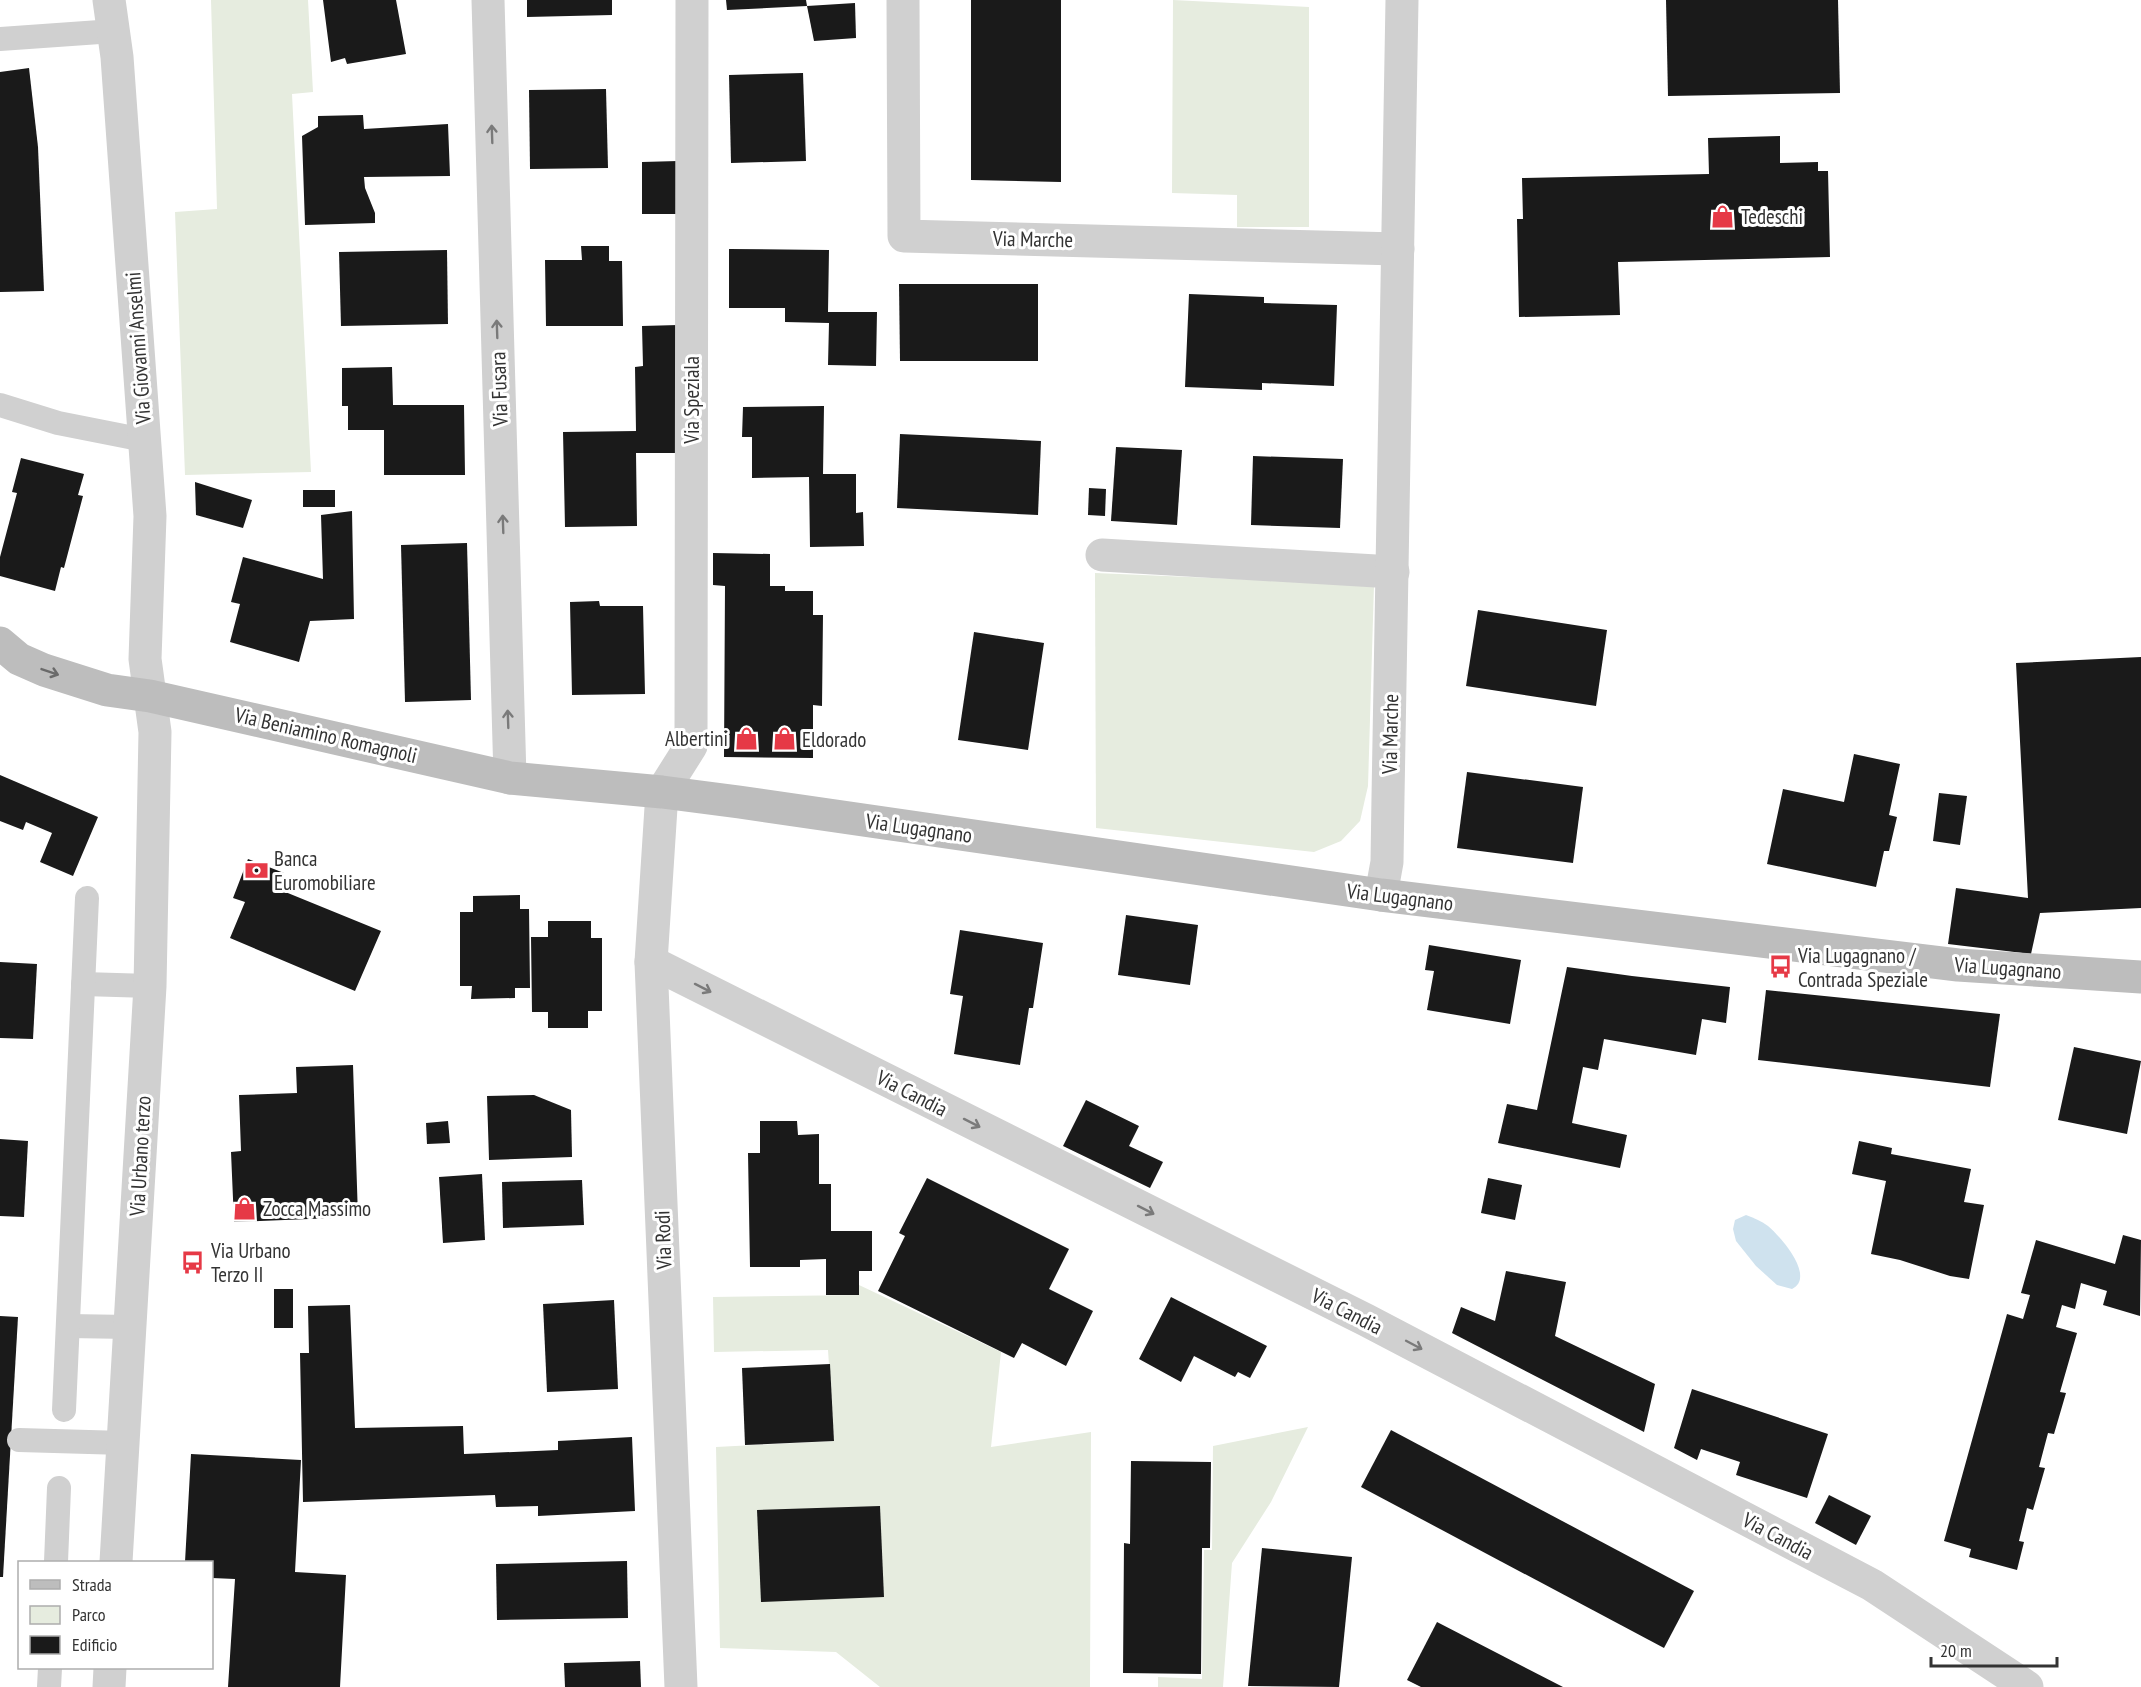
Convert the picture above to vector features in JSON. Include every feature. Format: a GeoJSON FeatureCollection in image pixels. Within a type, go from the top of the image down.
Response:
{"type":"FeatureCollection","features":[{"type":"Feature","properties":{"kind":"main road","name":"Via Beniamino Romagnoli"},"geometry":{"type":"LineString","coordinates":[[0,642],[19,659],[44,670],[107,690],[150,696],[510,778],[662,792]]}},
{"type":"Feature","properties":{"kind":"main road","name":"Via Lugagnano"},"geometry":{"type":"LineString","coordinates":[[662,792],[1381,895],[1958,965],[2141,977]]}},
{"type":"Feature","properties":{"kind":"street","name":"Via Fusara"},"geometry":{"type":"LineString","coordinates":[[488,0],[510,778]]}},
{"type":"Feature","properties":{"kind":"street","name":"Via Speziala"},"geometry":{"type":"LineString","coordinates":[[662,792],[691,746],[692,0]]}},
{"type":"Feature","properties":{"kind":"street","name":"Via Marche"},"geometry":{"type":"LineString","coordinates":[[903,0],[904,236],[1398,249]]}},
{"type":"Feature","properties":{"kind":"street","name":"Via Marche"},"geometry":{"type":"LineString","coordinates":[[1381,895],[1387,862],[1402,0]]}},
{"type":"Feature","properties":{"kind":"street","name":"Via Giovanni Anselmi"},"geometry":{"type":"LineString","coordinates":[[111,15],[117,57],[150,516],[145,658],[150,696]]}},
{"type":"Feature","properties":{"kind":"street"},"geometry":{"type":"LineString","coordinates":[[1102,555],[1393,572]]}},
{"type":"Feature","properties":{"kind":"street","name":"Via Urbano terzo"},"geometry":{"type":"LineString","coordinates":[[116,1561],[150,986],[156,732],[150,696]]}},
{"type":"Feature","properties":{"kind":"street","name":"Via Rodi"},"geometry":{"type":"LineString","coordinates":[[662,792],[651,962],[681,1687]]}},
{"type":"Feature","properties":{"kind":"street","name":"Via Candia"},"geometry":{"type":"LineString","coordinates":[[651,962],[1366,1320],[1872,1586],[2027,1687]]}},
{"type":"Feature","properties":{"kind":"street"},"geometry":{"type":"LineString","coordinates":[[109,1687],[110,1669]]}},
{"type":"Feature","properties":{"kind":"lane"},"geometry":{"type":"LineString","coordinates":[[0,39],[111,15]]}},
{"type":"Feature","properties":{"kind":"lane"},"geometry":{"type":"LineString","coordinates":[[0,405],[58,423],[144,440]]}},
{"type":"Feature","properties":{"kind":"lane"},"geometry":{"type":"LineString","coordinates":[[64,1410],[87,898]]}},
{"type":"Feature","properties":{"kind":"lane"},"geometry":{"type":"LineString","coordinates":[[83,984],[150,986]]}},
{"type":"Feature","properties":{"kind":"lane"},"geometry":{"type":"LineString","coordinates":[[68,1326],[130,1327]]}},
{"type":"Feature","properties":{"kind":"lane"},"geometry":{"type":"LineString","coordinates":[[18,1440],[124,1443]]}},
{"type":"Feature","properties":{"kind":"lane"},"geometry":{"type":"LineString","coordinates":[[56,1561],[60,1488]]}},
{"type":"Feature","properties":{"kind":"lane"},"geometry":{"type":"LineString","coordinates":[[49,1687],[50,1669]]}},
{"type":"Feature","properties":{"kind":"green space"},"geometry":{"type":"Polygon","coordinates":[[[211,0],[308,0],[313,92],[292,94],[311,472],[185,475],[175,212],[217,209],[211,0]]]}},
{"type":"Feature","properties":{"kind":"green space"},"geometry":{"type":"Polygon","coordinates":[[[1173,0],[1309,7],[1309,227],[1237,227],[1237,195],[1172,193],[1173,0]]]}},
{"type":"Feature","properties":{"kind":"green space"},"geometry":{"type":"Polygon","coordinates":[[[1095,573],[1374,585],[1368,786],[1360,821],[1341,841],[1314,852],[1096,828],[1095,573]]]}},
{"type":"Feature","properties":{"kind":"green space"},"geometry":{"type":"Polygon","coordinates":[[[859,1285],[1001,1352],[991,1447],[1091,1432],[1090,1687],[880,1687],[836,1652],[720,1648],[716,1447],[834,1441],[828,1350],[714,1352],[713,1297],[859,1295],[859,1285]]]}},
{"type":"Feature","properties":{"kind":"green space"},"geometry":{"type":"Polygon","coordinates":[[[1308,1427],[1271,1502],[1232,1563],[1223,1687],[1158,1687],[1158,1677],[1202,1679],[1204,1550],[1212,1550],[1213,1446],[1308,1427]]]}},
{"type":"Feature","properties":{"kind":"water"},"geometry":{"type":"Polygon","coordinates":[[[1746,1215],[1768,1226],[1794,1257],[1800,1276],[1798,1283],[1792,1289],[1777,1285],[1756,1266],[1736,1241],[1733,1229],[1735,1220],[1746,1215]]]}},
{"type":"Feature","properties":{"kind":"building"},"geometry":{"type":"Polygon","coordinates":[[[323,0],[396,0],[406,54],[347,64],[345,58],[331,62],[323,0]]]}},
{"type":"Feature","properties":{"kind":"building"},"geometry":{"type":"Polygon","coordinates":[[[527,0],[612,0],[612,15],[527,17],[527,0]]]}},
{"type":"Feature","properties":{"kind":"building"},"geometry":{"type":"Polygon","coordinates":[[[726,0],[806,0],[807,6],[727,10],[726,0]]]}},
{"type":"Feature","properties":{"kind":"building"},"geometry":{"type":"Polygon","coordinates":[[[971,0],[1061,0],[1061,182],[971,180],[971,0]]]}},
{"type":"Feature","properties":{"kind":"building"},"geometry":{"type":"Polygon","coordinates":[[[1666,0],[1838,0],[1840,93],[1668,96],[1666,0]]]}},
{"type":"Feature","properties":{"kind":"building"},"geometry":{"type":"Polygon","coordinates":[[[855,3],[856,38],[814,41],[807,6],[855,3]]]}},
{"type":"Feature","properties":{"kind":"building"},"geometry":{"type":"Polygon","coordinates":[[[29,68],[38,147],[44,291],[0,292],[0,72],[29,68]]]}},
{"type":"Feature","properties":{"kind":"building"},"geometry":{"type":"Polygon","coordinates":[[[803,73],[806,161],[731,163],[729,75],[803,73]]]}},
{"type":"Feature","properties":{"kind":"building"},"geometry":{"type":"Polygon","coordinates":[[[606,89],[608,168],[530,169],[529,90],[606,89]]]}},
{"type":"Feature","properties":{"kind":"building"},"geometry":{"type":"Polygon","coordinates":[[[363,115],[364,129],[448,124],[450,176],[364,177],[365,188],[375,213],[375,223],[305,225],[302,136],[318,127],[318,116],[363,115]]]}},
{"type":"Feature","properties":{"kind":"building"},"geometry":{"type":"Polygon","coordinates":[[[1780,136],[1780,163],[1818,162],[1818,171],[1828,171],[1830,257],[1618,262],[1620,315],[1519,317],[1517,219],[1523,219],[1522,178],[1709,174],[1708,138],[1780,136]]]}},
{"type":"Feature","properties":{"kind":"building"},"geometry":{"type":"Polygon","coordinates":[[[678,161],[678,214],[642,214],[642,162],[678,161]]]}},
{"type":"Feature","properties":{"kind":"building"},"geometry":{"type":"Polygon","coordinates":[[[581,246],[609,246],[609,261],[622,261],[623,326],[546,326],[545,260],[582,260],[581,246]]]}},
{"type":"Feature","properties":{"kind":"building"},"geometry":{"type":"Polygon","coordinates":[[[729,249],[829,250],[828,312],[877,312],[876,366],[828,365],[829,323],[785,322],[785,308],[729,308],[729,249]]]}},
{"type":"Feature","properties":{"kind":"building"},"geometry":{"type":"Polygon","coordinates":[[[447,250],[448,324],[341,326],[339,252],[447,250]]]}},
{"type":"Feature","properties":{"kind":"building"},"geometry":{"type":"Polygon","coordinates":[[[899,284],[1038,284],[1038,361],[900,361],[899,284]]]}},
{"type":"Feature","properties":{"kind":"building"},"geometry":{"type":"Polygon","coordinates":[[[1189,294],[1264,297],[1264,303],[1337,305],[1334,386],[1262,383],[1262,390],[1185,387],[1189,294]]]}},
{"type":"Feature","properties":{"kind":"building"},"geometry":{"type":"Polygon","coordinates":[[[678,325],[678,453],[636,453],[637,526],[565,527],[563,432],[636,431],[635,367],[643,366],[642,326],[678,325]]]}},
{"type":"Feature","properties":{"kind":"building"},"geometry":{"type":"Polygon","coordinates":[[[392,367],[393,405],[464,405],[465,475],[384,475],[384,430],[348,430],[348,406],[342,406],[342,368],[392,367]]]}},
{"type":"Feature","properties":{"kind":"building"},"geometry":{"type":"Polygon","coordinates":[[[824,406],[823,474],[856,474],[856,513],[863,512],[864,546],[810,547],[809,477],[752,478],[752,437],[742,437],[743,407],[824,406]]]}},
{"type":"Feature","properties":{"kind":"building"},"geometry":{"type":"Polygon","coordinates":[[[900,434],[1041,441],[1038,515],[897,508],[900,434]]]}},
{"type":"Feature","properties":{"kind":"building"},"geometry":{"type":"Polygon","coordinates":[[[1116,447],[1182,450],[1177,525],[1111,521],[1116,447]]]}},
{"type":"Feature","properties":{"kind":"building"},"geometry":{"type":"Polygon","coordinates":[[[1253,456],[1343,459],[1340,528],[1251,525],[1253,456]]]}},
{"type":"Feature","properties":{"kind":"building"},"geometry":{"type":"Polygon","coordinates":[[[21,458],[84,474],[78,495],[83,496],[64,568],[61,567],[55,591],[0,576],[0,557],[17,493],[12,492],[21,458]]]}},
{"type":"Feature","properties":{"kind":"building"},"geometry":{"type":"Polygon","coordinates":[[[195,482],[252,500],[243,528],[196,515],[195,482]]]}},
{"type":"Feature","properties":{"kind":"building"},"geometry":{"type":"Polygon","coordinates":[[[1089,488],[1106,489],[1105,516],[1088,515],[1089,488]]]}},
{"type":"Feature","properties":{"kind":"building"},"geometry":{"type":"Polygon","coordinates":[[[303,490],[335,490],[335,507],[303,507],[303,490]]]}},
{"type":"Feature","properties":{"kind":"building"},"geometry":{"type":"Polygon","coordinates":[[[352,511],[354,619],[310,621],[299,662],[230,642],[240,604],[231,602],[243,557],[323,579],[321,515],[352,511]]]}},
{"type":"Feature","properties":{"kind":"building"},"geometry":{"type":"Polygon","coordinates":[[[467,543],[471,700],[405,702],[401,545],[467,543]]]}},
{"type":"Feature","properties":{"kind":"building"},"geometry":{"type":"Polygon","coordinates":[[[713,553],[770,554],[770,586],[785,586],[785,591],[813,591],[813,615],[823,615],[822,706],[813,705],[813,758],[724,757],[725,586],[713,585],[713,553]]]}},
{"type":"Feature","properties":{"kind":"building"},"geometry":{"type":"Polygon","coordinates":[[[599,601],[600,606],[643,606],[645,694],[572,695],[570,602],[599,601]]]}},
{"type":"Feature","properties":{"kind":"building"},"geometry":{"type":"Polygon","coordinates":[[[1478,610],[1607,630],[1596,706],[1466,686],[1478,610]]]}},
{"type":"Feature","properties":{"kind":"building"},"geometry":{"type":"Polygon","coordinates":[[[974,632],[1044,643],[1028,750],[958,740],[974,632]]]}},
{"type":"Feature","properties":{"kind":"building"},"geometry":{"type":"Polygon","coordinates":[[[2141,657],[2141,908],[2040,913],[2031,954],[1948,944],[1956,888],[2028,898],[2016,663],[2141,657]]]}},
{"type":"Feature","properties":{"kind":"building"},"geometry":{"type":"Polygon","coordinates":[[[1854,754],[1900,764],[1889,815],[1897,817],[1889,851],[1884,851],[1876,887],[1767,864],[1783,789],[1844,802],[1854,754]]]}},
{"type":"Feature","properties":{"kind":"building"},"geometry":{"type":"Polygon","coordinates":[[[1467,772],[1583,787],[1573,863],[1457,848],[1467,772]]]}},
{"type":"Feature","properties":{"kind":"building"},"geometry":{"type":"Polygon","coordinates":[[[0,775],[98,817],[73,876],[40,862],[52,833],[26,822],[23,830],[0,821],[0,775]]]}},
{"type":"Feature","properties":{"kind":"building"},"geometry":{"type":"Polygon","coordinates":[[[1939,793],[1967,796],[1960,845],[1933,841],[1939,793]]]}},
{"type":"Feature","properties":{"kind":"building"},"geometry":{"type":"Polygon","coordinates":[[[248,859],[284,873],[278,889],[381,931],[355,991],[230,938],[245,902],[233,898],[248,859]]]}},
{"type":"Feature","properties":{"kind":"building"},"geometry":{"type":"Polygon","coordinates":[[[520,895],[520,909],[529,909],[530,988],[515,988],[515,998],[471,999],[472,986],[460,986],[460,912],[473,912],[473,896],[520,895]]]}},
{"type":"Feature","properties":{"kind":"building"},"geometry":{"type":"Polygon","coordinates":[[[1126,915],[1198,925],[1190,985],[1118,975],[1126,915]]]}},
{"type":"Feature","properties":{"kind":"building"},"geometry":{"type":"Polygon","coordinates":[[[548,921],[591,921],[591,938],[602,938],[602,1011],[588,1011],[588,1028],[548,1028],[548,1012],[532,1012],[531,937],[548,937],[548,921]]]}},
{"type":"Feature","properties":{"kind":"building"},"geometry":{"type":"Polygon","coordinates":[[[960,930],[1043,943],[1033,1008],[1029,1008],[1020,1065],[954,1054],[963,996],[950,994],[960,930]]]}},
{"type":"Feature","properties":{"kind":"building"},"geometry":{"type":"Polygon","coordinates":[[[1429,945],[1521,960],[1510,1024],[1427,1010],[1434,971],[1425,970],[1429,945]]]}},
{"type":"Feature","properties":{"kind":"building"},"geometry":{"type":"Polygon","coordinates":[[[0,962],[37,964],[33,1039],[0,1038],[0,962]]]}},
{"type":"Feature","properties":{"kind":"building"},"geometry":{"type":"Polygon","coordinates":[[[1567,967],[1730,987],[1726,1023],[1702,1019],[1696,1055],[1604,1039],[1598,1070],[1583,1067],[1572,1123],[1627,1135],[1620,1168],[1498,1143],[1507,1104],[1537,1110],[1567,967]]]}},
{"type":"Feature","properties":{"kind":"building"},"geometry":{"type":"Polygon","coordinates":[[[1766,990],[2000,1014],[1990,1087],[1758,1060],[1766,990]]]}},
{"type":"Feature","properties":{"kind":"building"},"geometry":{"type":"Polygon","coordinates":[[[2074,1047],[2141,1061],[2127,1134],[2058,1120],[2074,1047]]]}},
{"type":"Feature","properties":{"kind":"building"},"geometry":{"type":"Polygon","coordinates":[[[353,1065],[358,1217],[234,1222],[231,1152],[241,1151],[239,1095],[297,1093],[296,1067],[353,1065]]]}},
{"type":"Feature","properties":{"kind":"building"},"geometry":{"type":"Polygon","coordinates":[[[534,1095],[571,1110],[572,1157],[489,1160],[487,1096],[534,1095]]]}},
{"type":"Feature","properties":{"kind":"building"},"geometry":{"type":"Polygon","coordinates":[[[1086,1100],[1139,1126],[1129,1146],[1163,1162],[1150,1188],[1063,1146],[1086,1100]]]}},
{"type":"Feature","properties":{"kind":"building"},"geometry":{"type":"Polygon","coordinates":[[[448,1121],[450,1143],[427,1144],[426,1123],[448,1121]]]}},
{"type":"Feature","properties":{"kind":"building"},"geometry":{"type":"Polygon","coordinates":[[[760,1121],[797,1121],[798,1135],[819,1134],[819,1184],[831,1184],[831,1231],[872,1231],[872,1271],[859,1271],[859,1295],[826,1295],[826,1259],[800,1260],[800,1267],[750,1267],[748,1153],[760,1153],[760,1121]]]}},
{"type":"Feature","properties":{"kind":"building"},"geometry":{"type":"Polygon","coordinates":[[[0,1139],[28,1141],[24,1217],[0,1216],[0,1139]]]}},
{"type":"Feature","properties":{"kind":"building"},"geometry":{"type":"Polygon","coordinates":[[[1859,1141],[1892,1148],[1891,1154],[1971,1169],[1964,1202],[1984,1205],[1969,1279],[1871,1254],[1886,1181],[1852,1174],[1859,1141]]]}},
{"type":"Feature","properties":{"kind":"building"},"geometry":{"type":"Polygon","coordinates":[[[482,1174],[485,1240],[443,1243],[439,1177],[482,1174]]]}},
{"type":"Feature","properties":{"kind":"building"},"geometry":{"type":"Polygon","coordinates":[[[927,1178],[1069,1249],[1049,1289],[1093,1311],[1066,1366],[1022,1343],[1014,1358],[878,1291],[905,1236],[899,1233],[927,1178]]]}},
{"type":"Feature","properties":{"kind":"building"},"geometry":{"type":"Polygon","coordinates":[[[1488,1178],[1522,1185],[1515,1220],[1481,1213],[1488,1178]]]}},
{"type":"Feature","properties":{"kind":"building"},"geometry":{"type":"Polygon","coordinates":[[[582,1180],[584,1225],[503,1228],[502,1182],[582,1180]]]}},
{"type":"Feature","properties":{"kind":"building"},"geometry":{"type":"Polygon","coordinates":[[[2123,1235],[2141,1240],[2140,1316],[2103,1305],[2107,1291],[2081,1283],[2075,1309],[2062,1305],[2056,1327],[2077,1333],[2060,1392],[2066,1393],[2054,1434],[2048,1433],[2039,1467],[2045,1468],[2033,1510],[2027,1508],[2019,1541],[2024,1542],[2017,1570],[1969,1557],[1971,1549],[1944,1541],[2007,1314],[2023,1319],[2030,1295],[2021,1293],[2036,1240],[2115,1264],[2123,1235]]]}},
{"type":"Feature","properties":{"kind":"building"},"geometry":{"type":"Polygon","coordinates":[[[1506,1271],[1566,1282],[1555,1336],[1655,1384],[1644,1432],[1452,1333],[1461,1307],[1495,1321],[1506,1271]]]}},
{"type":"Feature","properties":{"kind":"building"},"geometry":{"type":"Polygon","coordinates":[[[274,1289],[293,1289],[293,1328],[274,1328],[274,1289]]]}},
{"type":"Feature","properties":{"kind":"building"},"geometry":{"type":"Polygon","coordinates":[[[1171,1297],[1267,1346],[1250,1378],[1238,1372],[1235,1377],[1194,1356],[1181,1382],[1139,1359],[1171,1297]]]}},
{"type":"Feature","properties":{"kind":"building"},"geometry":{"type":"Polygon","coordinates":[[[614,1300],[618,1389],[547,1392],[543,1304],[614,1300]]]}},
{"type":"Feature","properties":{"kind":"building"},"geometry":{"type":"Polygon","coordinates":[[[350,1305],[355,1428],[463,1426],[464,1454],[558,1450],[558,1441],[632,1437],[635,1511],[538,1516],[538,1506],[496,1507],[495,1495],[303,1502],[300,1353],[309,1353],[308,1306],[350,1305]]]}},
{"type":"Feature","properties":{"kind":"building"},"geometry":{"type":"Polygon","coordinates":[[[0,1316],[18,1317],[3,1577],[0,1577],[0,1316]]]}},
{"type":"Feature","properties":{"kind":"building"},"geometry":{"type":"Polygon","coordinates":[[[830,1364],[834,1441],[745,1445],[742,1368],[830,1364]]]}},
{"type":"Feature","properties":{"kind":"building"},"geometry":{"type":"Polygon","coordinates":[[[1692,1389],[1828,1434],[1807,1498],[1736,1475],[1740,1462],[1701,1449],[1697,1460],[1674,1448],[1692,1389]]]}},
{"type":"Feature","properties":{"kind":"building"},"geometry":{"type":"Polygon","coordinates":[[[1391,1430],[1694,1591],[1664,1648],[1361,1487],[1391,1430]]]}},
{"type":"Feature","properties":{"kind":"building"},"geometry":{"type":"Polygon","coordinates":[[[191,1454],[301,1460],[295,1572],[346,1575],[340,1687],[228,1687],[235,1579],[213,1578],[213,1561],[185,1561],[191,1454]]]}},
{"type":"Feature","properties":{"kind":"building"},"geometry":{"type":"Polygon","coordinates":[[[1131,1461],[1211,1462],[1210,1548],[1202,1548],[1201,1674],[1123,1673],[1124,1543],[1130,1544],[1131,1461]]]}},
{"type":"Feature","properties":{"kind":"building"},"geometry":{"type":"Polygon","coordinates":[[[1829,1495],[1871,1516],[1856,1545],[1815,1523],[1829,1495]]]}},
{"type":"Feature","properties":{"kind":"building"},"geometry":{"type":"Polygon","coordinates":[[[880,1506],[884,1597],[761,1602],[757,1510],[880,1506]]]}},
{"type":"Feature","properties":{"kind":"building"},"geometry":{"type":"Polygon","coordinates":[[[1262,1548],[1352,1557],[1339,1687],[1248,1686],[1262,1548]]]}},
{"type":"Feature","properties":{"kind":"building"},"geometry":{"type":"Polygon","coordinates":[[[627,1561],[628,1618],[497,1620],[496,1564],[627,1561]]]}},
{"type":"Feature","properties":{"kind":"building"},"geometry":{"type":"Polygon","coordinates":[[[1437,1622],[1563,1687],[1421,1687],[1407,1680],[1437,1622]]]}},
{"type":"Feature","properties":{"kind":"building"},"geometry":{"type":"Polygon","coordinates":[[[640,1661],[641,1687],[565,1687],[564,1663],[640,1661]]]}},
{"type":"Feature","properties":{"kind":"place","name":"Tedeschi"},"geometry":{"type":"Point","coordinates":[1723,216]}},
{"type":"Feature","properties":{"kind":"place","name":"Albertini"},"geometry":{"type":"Point","coordinates":[746,738]}},
{"type":"Feature","properties":{"kind":"place","name":"Eldorado"},"geometry":{"type":"Point","coordinates":[784,739]}},
{"type":"Feature","properties":{"kind":"place","name":"Banca Euromobiliare"},"geometry":{"type":"Point","coordinates":[256,870]}},
{"type":"Feature","properties":{"kind":"place","name":"Via Lugagnano / Contrada Speziale"},"geometry":{"type":"Point","coordinates":[1780,967]}},
{"type":"Feature","properties":{"kind":"place","name":"Zocca Massimo"},"geometry":{"type":"Point","coordinates":[245,1208]}},
{"type":"Feature","properties":{"kind":"place","name":"Via Urbano Terzo II"},"geometry":{"type":"Point","coordinates":[193,1262]}}]}
